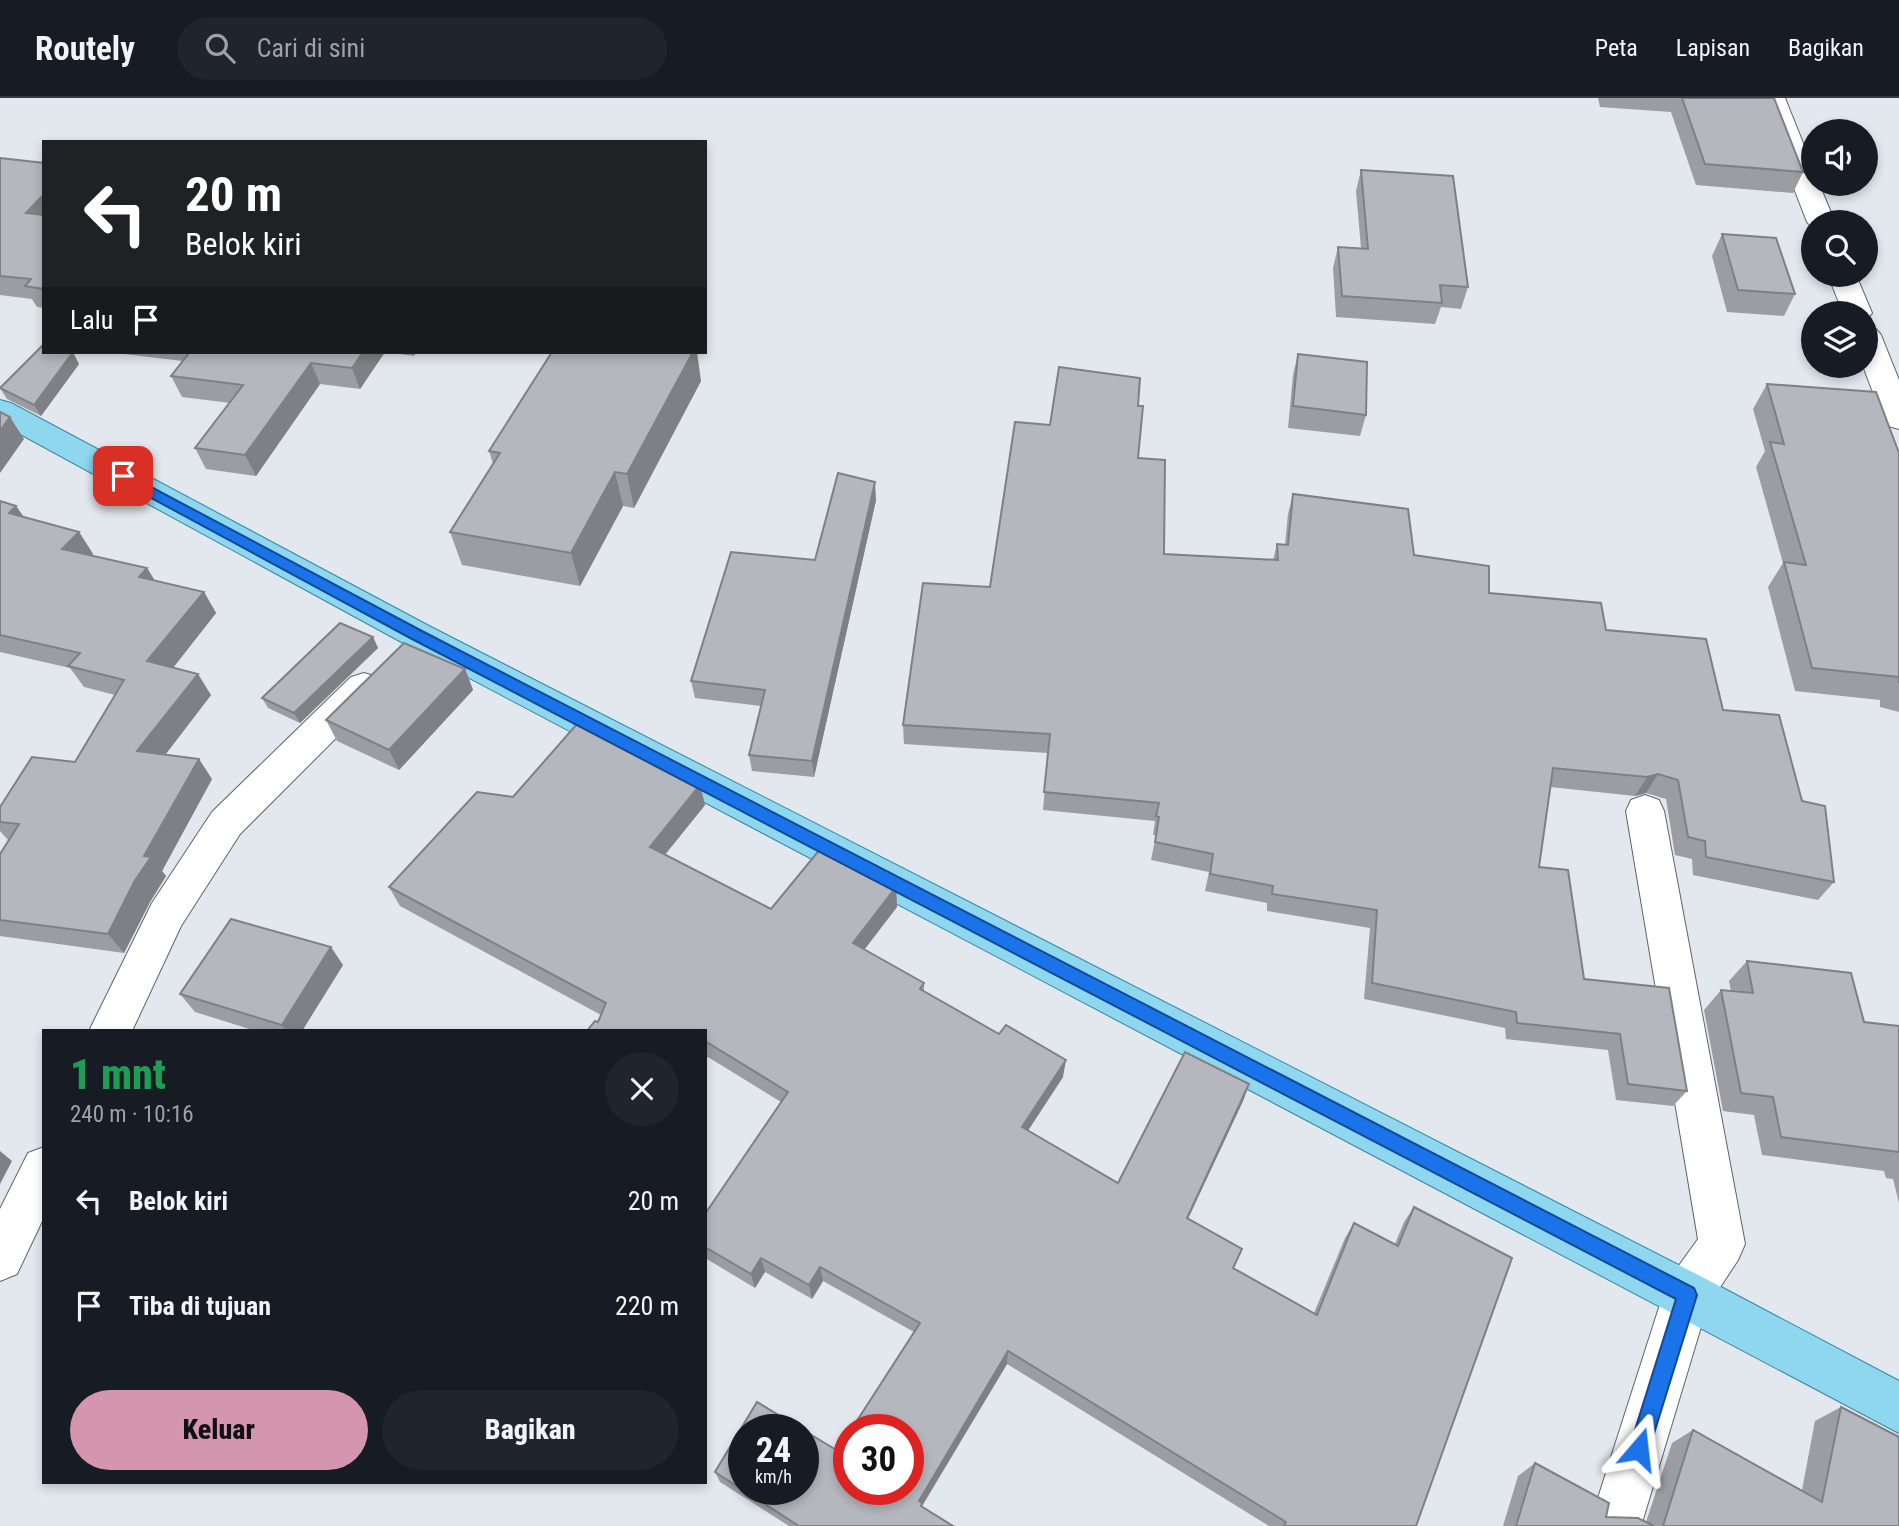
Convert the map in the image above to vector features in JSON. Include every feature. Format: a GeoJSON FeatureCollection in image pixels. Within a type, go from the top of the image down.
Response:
{"type":"FeatureCollection","features":[{"type":"Feature","properties":{"kind":"main road"},"geometry":{"type":"LineString","coordinates":[[0,410],[417,635],[1687,1295],[1899,1408]]}},
{"type":"Feature","properties":{"kind":"street"},"geometry":{"type":"LineString","coordinates":[[1772,98],[1816,210]]}},
{"type":"Feature","properties":{"kind":"street"},"geometry":{"type":"LineString","coordinates":[[1878,366],[1899,419]]}},
{"type":"Feature","properties":{"kind":"street"},"geometry":{"type":"LineString","coordinates":[[111,1029],[166,915],[226,823],[417,635]]}},
{"type":"Feature","properties":{"kind":"street"},"geometry":{"type":"LineString","coordinates":[[1615,1526],[1687,1295],[1721,1244],[1645,811]]}},
{"type":"Feature","properties":{"kind":"street"},"geometry":{"type":"LineString","coordinates":[[0,1258],[42,1172]]}},
{"type":"Feature","properties":{"kind":"building"},"geometry":{"type":"Polygon","coordinates":[[[1682,98],[1774,98],[1801,172],[1705,164],[1682,98]]]}},
{"type":"Feature","properties":{"kind":"building"},"geometry":{"type":"Polygon","coordinates":[[[0,158],[42,163],[42,196],[26,213],[42,215],[42,289],[25,286],[31,279],[0,276],[0,158]]]}},
{"type":"Feature","properties":{"kind":"building"},"geometry":{"type":"Polygon","coordinates":[[[1361,170],[1453,176],[1468,287],[1440,285],[1442,303],[1342,296],[1338,247],[1368,249],[1361,170]]]}},
{"type":"Feature","properties":{"kind":"building"},"geometry":{"type":"Polygon","coordinates":[[[1722,234],[1776,238],[1795,294],[1738,290],[1722,234]]]}},
{"type":"Feature","properties":{"kind":"building"},"geometry":{"type":"Polygon","coordinates":[[[42,346],[42,354],[72,354],[34,405],[0,388],[42,346]]]}},
{"type":"Feature","properties":{"kind":"building"},"geometry":{"type":"Polygon","coordinates":[[[188,354],[362,354],[352,368],[311,363],[245,455],[195,448],[243,385],[171,376],[188,354]]]}},
{"type":"Feature","properties":{"kind":"building"},"geometry":{"type":"Polygon","coordinates":[[[551,354],[692,354],[627,474],[615,472],[571,553],[450,532],[500,453],[489,451],[551,354]]]}},
{"type":"Feature","properties":{"kind":"building"},"geometry":{"type":"Polygon","coordinates":[[[1298,354],[1367,362],[1366,415],[1293,406],[1298,354]]]}},
{"type":"Feature","properties":{"kind":"building"},"geometry":{"type":"Polygon","coordinates":[[[1059,367],[1140,378],[1138,406],[1143,406],[1138,458],[1165,460],[1164,554],[1278,560],[1277,544],[1288,545],[1293,494],[1408,509],[1414,555],[1489,566],[1489,593],[1601,603],[1606,630],[1706,639],[1723,710],[1779,715],[1802,801],[1825,806],[1834,882],[1706,857],[1705,841],[1688,837],[1678,780],[1658,774],[1647,777],[1553,768],[1539,867],[1568,870],[1584,979],[1669,988],[1687,1091],[1628,1084],[1620,1034],[1517,1023],[1516,1012],[1372,983],[1377,910],[1272,894],[1273,886],[1210,874],[1213,854],[1155,842],[1159,803],[1044,792],[1050,734],[903,725],[923,583],[990,587],[1015,422],[1050,425],[1059,367]]]}},
{"type":"Feature","properties":{"kind":"building"},"geometry":{"type":"Polygon","coordinates":[[[1767,384],[1876,392],[1899,453],[1899,677],[1812,668],[1784,562],[1806,565],[1770,442],[1784,444],[1767,384]]]}},
{"type":"Feature","properties":{"kind":"building"},"geometry":{"type":"Polygon","coordinates":[[[0,412],[10,417],[0,431],[0,412]]]}},
{"type":"Feature","properties":{"kind":"building"},"geometry":{"type":"Polygon","coordinates":[[[838,473],[875,482],[812,761],[749,755],[765,690],[691,681],[731,552],[815,560],[838,473]]]}},
{"type":"Feature","properties":{"kind":"building"},"geometry":{"type":"Polygon","coordinates":[[[0,501],[16,506],[9,513],[79,532],[62,549],[147,568],[139,577],[204,592],[147,661],[198,674],[137,751],[199,759],[144,856],[151,857],[134,882],[108,934],[0,920],[0,854],[19,824],[0,822],[0,807],[32,757],[75,762],[124,680],[68,666],[80,653],[0,635],[0,501]]]}},
{"type":"Feature","properties":{"kind":"building"},"geometry":{"type":"Polygon","coordinates":[[[340,623],[373,637],[294,713],[262,698],[340,623]]]}},
{"type":"Feature","properties":{"kind":"building"},"geometry":{"type":"Polygon","coordinates":[[[404,643],[465,669],[389,750],[326,720],[404,643]]]}},
{"type":"Feature","properties":{"kind":"building"},"geometry":{"type":"Polygon","coordinates":[[[577,724],[700,785],[650,847],[771,909],[821,848],[896,887],[853,943],[924,983],[920,989],[999,1034],[1006,1025],[1066,1060],[1022,1127],[1118,1183],[1185,1052],[1249,1084],[1187,1218],[1242,1249],[1233,1268],[1317,1315],[1354,1223],[1398,1246],[1414,1207],[1512,1258],[1416,1526],[1284,1526],[1286,1522],[1008,1351],[924,1493],[924,1414],[861,1414],[920,1323],[820,1267],[809,1285],[761,1258],[751,1274],[707,1248],[707,1211],[788,1092],[707,1042],[707,1029],[589,1029],[595,1021],[598,1022],[606,1003],[389,887],[477,792],[513,797],[577,724]]]}},
{"type":"Feature","properties":{"kind":"building"},"geometry":{"type":"Polygon","coordinates":[[[231,919],[331,947],[282,1025],[180,994],[231,919]]]}},
{"type":"Feature","properties":{"kind":"building"},"geometry":{"type":"Polygon","coordinates":[[[1747,961],[1851,973],[1864,1022],[1899,1026],[1899,1152],[1781,1137],[1773,1097],[1741,1093],[1721,990],[1753,993],[1747,961]]]}},
{"type":"Feature","properties":{"kind":"building"},"geometry":{"type":"Polygon","coordinates":[[[757,1402],[777,1414],[750,1414],[757,1402]]]}},
{"type":"Feature","properties":{"kind":"building"},"geometry":{"type":"Polygon","coordinates":[[[1841,1407],[1899,1437],[1899,1526],[1663,1526],[1693,1430],[1822,1502],[1841,1407]]]}},
{"type":"Feature","properties":{"kind":"building"},"geometry":{"type":"Polygon","coordinates":[[[819,1440],[833,1448],[833,1505],[921,1505],[953,1526],[799,1526],[766,1505],[819,1505],[819,1440]]]}},
{"type":"Feature","properties":{"kind":"building"},"geometry":{"type":"Polygon","coordinates":[[[728,1450],[728,1480],[715,1472],[728,1450]]]}},
{"type":"Feature","properties":{"kind":"building"},"geometry":{"type":"Polygon","coordinates":[[[1535,1463],[1609,1503],[1606,1517],[1638,1518],[1654,1526],[1516,1526],[1535,1463]]]}},
{"type":"Feature","properties":{"kind":"route"},"geometry":{"type":"LineString","coordinates":[[123,476],[417,635],[1687,1295],[1639,1449]]}}]}
